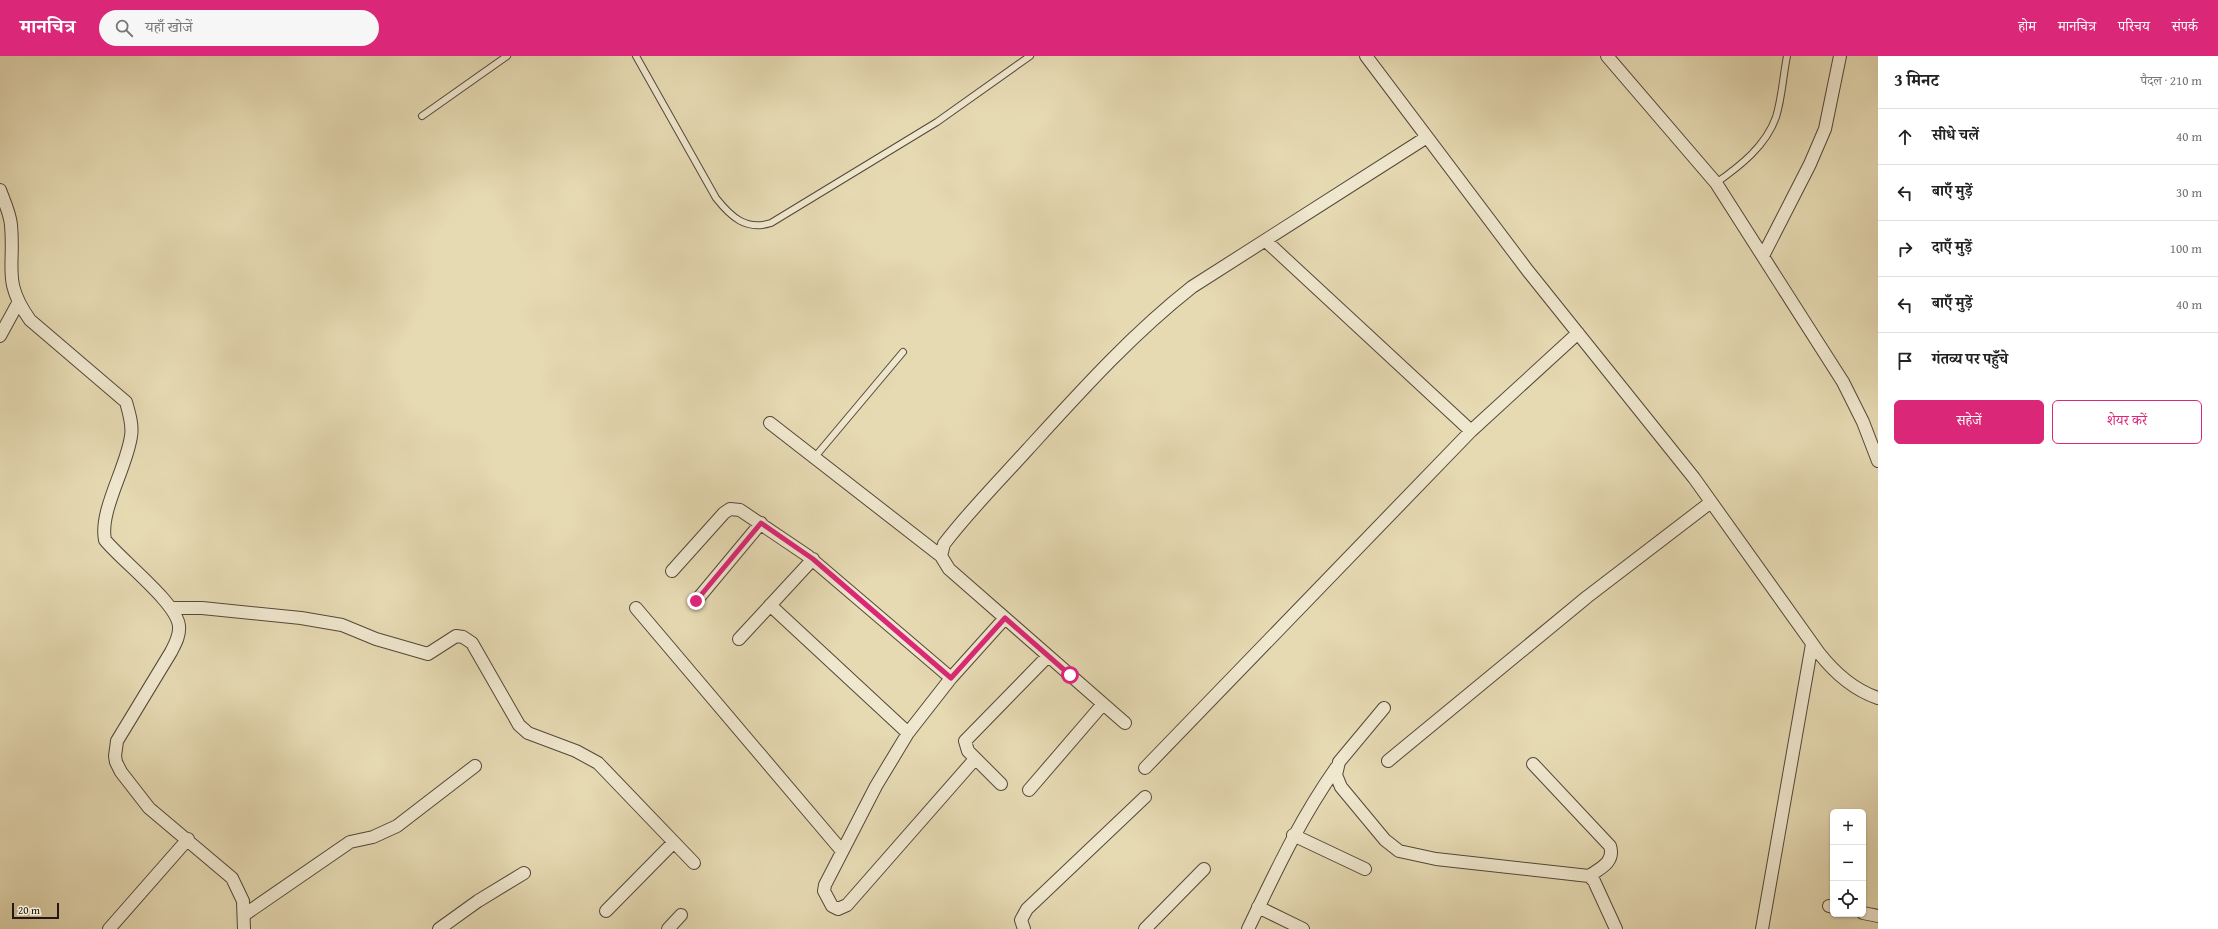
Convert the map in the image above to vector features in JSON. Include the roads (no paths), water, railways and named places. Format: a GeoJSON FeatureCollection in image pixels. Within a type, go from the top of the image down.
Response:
{"type":"FeatureCollection","features":[{"type":"Feature","properties":{"kind":"street"},"geometry":{"type":"LineString","coordinates":[[1366,56],[1578,333],[1711,502],[1812,644],[1831,668],[1843,678],[1878,698]]}},
{"type":"Feature","properties":{"kind":"street"},"geometry":{"type":"LineString","coordinates":[[1607,56],[1716,183],[1844,382],[1863,422],[1878,461]]}},
{"type":"Feature","properties":{"kind":"street"},"geometry":{"type":"LineString","coordinates":[[1763,256],[1810,164],[1825,129],[1840,56]]}},
{"type":"Feature","properties":{"kind":"street"},"geometry":{"type":"LineString","coordinates":[[941,556],[944,544],[952,533],[1128,342],[1160,312],[1192,287],[1427,137]]}},
{"type":"Feature","properties":{"kind":"street"},"geometry":{"type":"LineString","coordinates":[[0,190],[11,225],[11,276],[18,303],[30,320],[126,402],[132,434],[104,521],[105,540],[172,608],[179,626],[178,639],[117,741],[115,756],[121,772],[149,808],[188,839],[232,878],[241,895],[244,915],[244,929]]}},
{"type":"Feature","properties":{"kind":"street"},"geometry":{"type":"LineString","coordinates":[[1266,241],[1471,431]]}},
{"type":"Feature","properties":{"kind":"street"},"geometry":{"type":"LineString","coordinates":[[0,336],[18,303]]}},
{"type":"Feature","properties":{"kind":"street"},"geometry":{"type":"LineString","coordinates":[[1144,768],[1471,431],[1578,333]]}},
{"type":"Feature","properties":{"kind":"street"},"geometry":{"type":"LineString","coordinates":[[770,423],[941,556],[949,569],[1125,723]]}},
{"type":"Feature","properties":{"kind":"street"},"geometry":{"type":"LineString","coordinates":[[1388,761],[1587,597],[1711,502]]}},
{"type":"Feature","properties":{"kind":"street"},"geometry":{"type":"LineString","coordinates":[[672,571],[724,513],[730,509],[740,510],[813,559],[951,678]]}},
{"type":"Feature","properties":{"kind":"street"},"geometry":{"type":"LineString","coordinates":[[696,601],[761,523]]}},
{"type":"Feature","properties":{"kind":"street"},"geometry":{"type":"LineString","coordinates":[[739,639],[813,559]]}},
{"type":"Feature","properties":{"kind":"street"},"geometry":{"type":"LineString","coordinates":[[770,605],[908,733]]}},
{"type":"Feature","properties":{"kind":"street"},"geometry":{"type":"LineString","coordinates":[[172,608],[202,608],[301,618],[342,625],[376,639],[428,654],[456,636],[467,638],[472,643],[519,725],[528,733],[576,751],[598,763],[673,843],[694,863]]}},
{"type":"Feature","properties":{"kind":"street"},"geometry":{"type":"LineString","coordinates":[[636,608],[842,851]]}},
{"type":"Feature","properties":{"kind":"street"},"geometry":{"type":"LineString","coordinates":[[975,759],[847,905],[838,909],[832,906],[824,891],[827,879],[876,786],[908,733],[951,678],[1005,618]]}},
{"type":"Feature","properties":{"kind":"street"},"geometry":{"type":"LineString","coordinates":[[1762,929],[1812,644]]}},
{"type":"Feature","properties":{"kind":"street"},"geometry":{"type":"LineString","coordinates":[[1001,784],[975,759],[965,746],[968,737],[1048,656]]}},
{"type":"Feature","properties":{"kind":"street"},"geometry":{"type":"LineString","coordinates":[[1029,790],[1103,704]]}},
{"type":"Feature","properties":{"kind":"street"},"geometry":{"type":"LineString","coordinates":[[1248,929],[1293,835],[1316,797],[1336,768],[1384,708]]}},
{"type":"Feature","properties":{"kind":"street"},"geometry":{"type":"LineString","coordinates":[[1336,768],[1336,781],[1340,787],[1385,840],[1399,851],[1436,859],[1589,876],[1608,862],[1612,852],[1610,846],[1607,841],[1533,764]]}},
{"type":"Feature","properties":{"kind":"street"},"geometry":{"type":"LineString","coordinates":[[244,915],[350,842],[373,837],[397,826],[475,766]]}},
{"type":"Feature","properties":{"kind":"street"},"geometry":{"type":"LineString","coordinates":[[1024,929],[1021,920],[1027,908],[1145,797]]}},
{"type":"Feature","properties":{"kind":"street"},"geometry":{"type":"LineString","coordinates":[[1293,835],[1365,869]]}},
{"type":"Feature","properties":{"kind":"street"},"geometry":{"type":"LineString","coordinates":[[109,929],[188,839]]}},
{"type":"Feature","properties":{"kind":"street"},"geometry":{"type":"LineString","coordinates":[[606,911],[673,843]]}},
{"type":"Feature","properties":{"kind":"street"},"geometry":{"type":"LineString","coordinates":[[1145,929],[1204,868]]}},
{"type":"Feature","properties":{"kind":"street"},"geometry":{"type":"LineString","coordinates":[[440,929],[478,902],[524,873]]}},
{"type":"Feature","properties":{"kind":"street"},"geometry":{"type":"LineString","coordinates":[[1589,876],[1594,882],[1616,929]]}},
{"type":"Feature","properties":{"kind":"street"},"geometry":{"type":"LineString","coordinates":[[1258,907],[1304,929]]}},
{"type":"Feature","properties":{"kind":"street"},"geometry":{"type":"LineString","coordinates":[[1866,914],[1878,916]]}},
{"type":"Feature","properties":{"kind":"street"},"geometry":{"type":"LineString","coordinates":[[668,929],[681,915]]}},
{"type":"Feature","properties":{"kind":"lane"},"geometry":{"type":"LineString","coordinates":[[422,116],[507,56]]}},
{"type":"Feature","properties":{"kind":"lane"},"geometry":{"type":"LineString","coordinates":[[636,56],[716,198],[732,217],[741,222],[761,226],[771,223],[937,122],[1030,56]]}},
{"type":"Feature","properties":{"kind":"lane"},"geometry":{"type":"LineString","coordinates":[[1716,183],[1738,168],[1763,140],[1776,117],[1787,56]]}},
{"type":"Feature","properties":{"kind":"lane"},"geometry":{"type":"LineString","coordinates":[[814,458],[903,352]]}}]}
